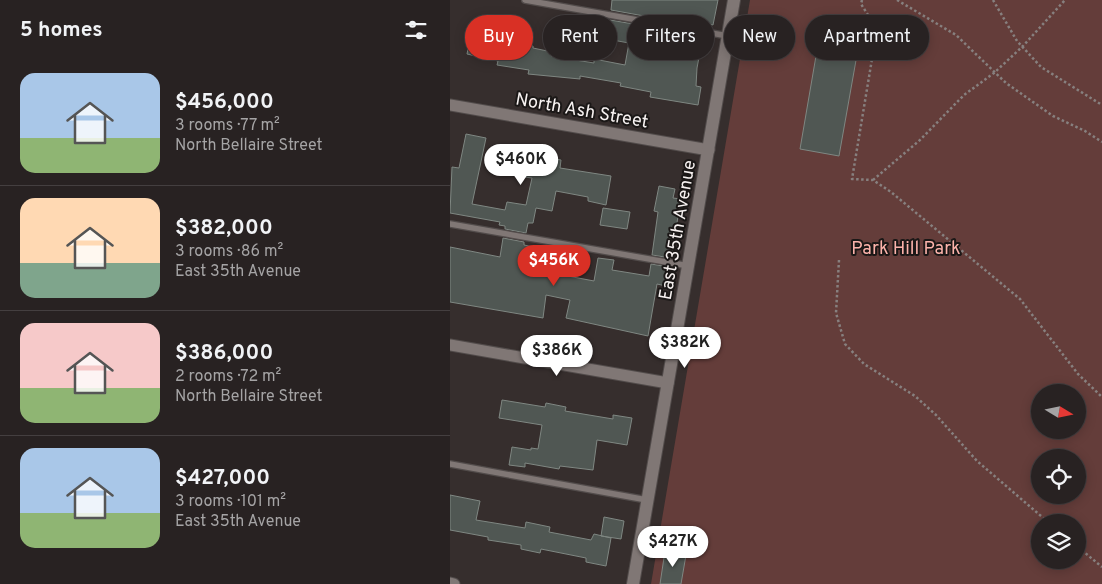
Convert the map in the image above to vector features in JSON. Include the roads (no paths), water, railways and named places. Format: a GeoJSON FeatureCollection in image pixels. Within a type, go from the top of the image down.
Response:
{"type":"FeatureCollection","features":[{"type":"Feature","properties":{"kind":"street","name":"East 35th Avenue"},"geometry":{"type":"LineString","coordinates":[[732,15],[734,0]]}},
{"type":"Feature","properties":{"kind":"street","name":"East 35th Avenue"},"geometry":{"type":"LineString","coordinates":[[634,584],[724,60]]}},
{"type":"Feature","properties":{"kind":"street","name":"North Ash Street"},"geometry":{"type":"LineString","coordinates":[[450,105],[709,150]]}},
{"type":"Feature","properties":{"kind":"street"},"geometry":{"type":"LineString","coordinates":[[450,345],[668,383]]}},
{"type":"Feature","properties":{"kind":"lane"},"geometry":{"type":"LineString","coordinates":[[525,0],[724,35]]}},
{"type":"Feature","properties":{"kind":"lane"},"geometry":{"type":"LineString","coordinates":[[450,224],[689,266]]}},
{"type":"Feature","properties":{"kind":"lane"},"geometry":{"type":"LineString","coordinates":[[450,464],[648,500]]}},
{"type":"Feature","properties":{"kind":"park label","name":"Park Hill Park"},"geometry":{"type":"Point","coordinates":[906,248]}}]}
